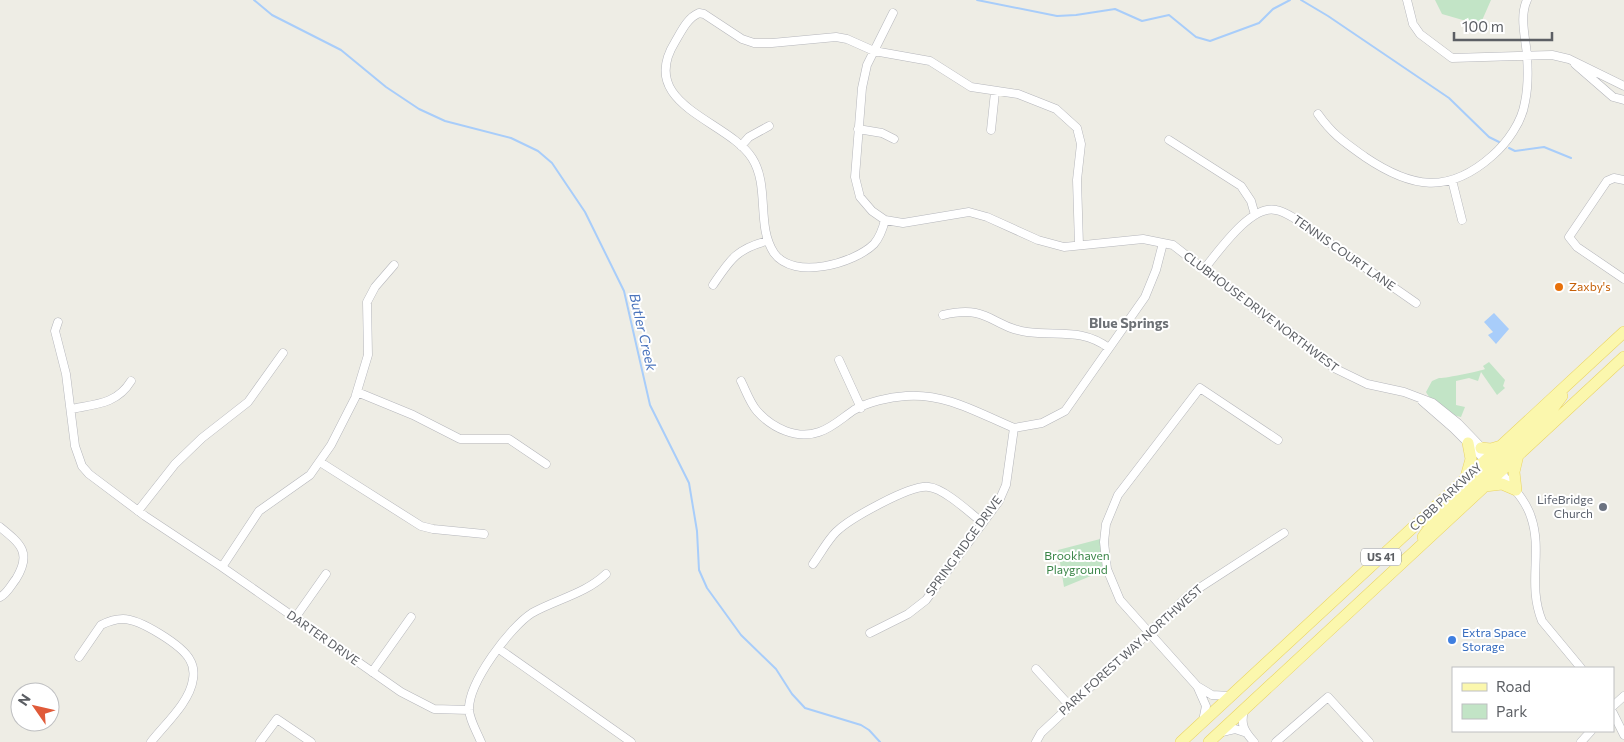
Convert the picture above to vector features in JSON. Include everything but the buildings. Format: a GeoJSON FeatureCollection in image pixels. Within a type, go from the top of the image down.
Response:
{"type":"FeatureCollection","features":[{"type":"Feature","properties":{"kind":"main road","name":"COBB PARKWAY"},"geometry":{"type":"LineString","coordinates":[[1181,742],[1466,479],[1490,461],[1502,445],[1624,332]]}},
{"type":"Feature","properties":{"kind":"main road","name":"COBB PARKWAY"},"geometry":{"type":"LineString","coordinates":[[1490,461],[1518,455],[1624,357]]}},
{"type":"Feature","properties":{"kind":"main road"},"geometry":{"type":"LineString","coordinates":[[1415,551],[1436,519],[1490,461],[1552,411],[1567,385]]}},
{"type":"Feature","properties":{"kind":"main road"},"geometry":{"type":"LineString","coordinates":[[1466,479],[1471,459],[1468,442]]}},
{"type":"Feature","properties":{"kind":"main road"},"geometry":{"type":"LineString","coordinates":[[1485,486],[1502,484],[1516,490],[1514,472],[1518,455]]}},
{"type":"Feature","properties":{"kind":"main road","name":"COBB PARKWAY"},"geometry":{"type":"LineString","coordinates":[[1213,738],[1485,486],[1490,461]]}},
{"type":"Feature","properties":{"kind":"street"},"geometry":{"type":"LineString","coordinates":[[1407,0],[1413,24],[1420,34],[1452,58],[1552,55],[1570,60],[1624,86]]}},
{"type":"Feature","properties":{"kind":"street"},"geometry":{"type":"LineString","coordinates":[[1318,114],[1332,134],[1385,170],[1410,181],[1452,180],[1477,169],[1505,144],[1525,103],[1527,56],[1523,38],[1526,0]]}},
{"type":"Feature","properties":{"kind":"street"},"geometry":{"type":"LineString","coordinates":[[893,13],[874,51],[867,65],[862,88],[854,166],[856,188],[866,207],[885,220],[876,242],[869,248],[843,260],[814,269],[796,268],[785,263],[776,255],[767,241],[757,168],[748,153],[686,107],[671,89],[667,70],[670,50],[686,24],[695,15],[708,16],[742,39],[754,43],[836,37],[847,38],[874,51],[930,61],[971,87],[994,92],[1018,94],[1056,109],[1077,128],[1081,144],[1077,180],[1079,245]]}},
{"type":"Feature","properties":{"kind":"street"},"geometry":{"type":"LineString","coordinates":[[1570,60],[1613,97],[1624,100]]}},
{"type":"Feature","properties":{"kind":"street"},"geometry":{"type":"LineString","coordinates":[[991,130],[994,92]]}},
{"type":"Feature","properties":{"kind":"street"},"geometry":{"type":"LineString","coordinates":[[741,146],[752,134],[769,126]]}},
{"type":"Feature","properties":{"kind":"street"},"geometry":{"type":"LineString","coordinates":[[858,129],[882,133],[894,139]]}},
{"type":"Feature","properties":{"kind":"street"},"geometry":{"type":"LineString","coordinates":[[1170,140],[1241,186],[1251,201],[1255,215]]}},
{"type":"Feature","properties":{"kind":"street"},"geometry":{"type":"LineString","coordinates":[[1624,180],[1614,178],[1607,181],[1569,237],[1577,247],[1624,279]]}},
{"type":"Feature","properties":{"kind":"street"},"geometry":{"type":"LineString","coordinates":[[1452,180],[1462,220]]}},
{"type":"Feature","properties":{"kind":"street","name":"TENNIS COURT LANE"},"geometry":{"type":"LineString","coordinates":[[1204,269],[1240,227],[1260,211],[1276,209],[1294,218],[1416,303]]}},
{"type":"Feature","properties":{"kind":"street","name":"CLUBHOUSE DRIVE NORTHWEST"},"geometry":{"type":"LineString","coordinates":[[885,220],[904,223],[918,222],[969,212],[987,217],[1038,240],[1064,247],[1143,239],[1173,245],[1232,292],[1292,334],[1341,373],[1367,384],[1419,398],[1432,403],[1446,412],[1490,461]]}},
{"type":"Feature","properties":{"kind":"street"},"geometry":{"type":"LineString","coordinates":[[713,285],[734,255],[744,248],[767,241]]}},
{"type":"Feature","properties":{"kind":"street"},"geometry":{"type":"LineString","coordinates":[[741,381],[757,410],[785,431],[801,434],[818,432],[861,408],[881,400],[905,396],[924,396],[962,404],[1014,428],[1042,423],[1065,411],[1144,297],[1156,270],[1163,243]]}},
{"type":"Feature","properties":{"kind":"street"},"geometry":{"type":"LineString","coordinates":[[222,567],[259,511],[310,475],[320,462],[357,392],[368,355],[365,310],[367,302],[375,287],[394,265]]}},
{"type":"Feature","properties":{"kind":"street"},"geometry":{"type":"LineString","coordinates":[[943,315],[969,310],[989,316],[1026,332],[1088,336],[1108,348]]}},
{"type":"Feature","properties":{"kind":"street","name":"DARTER DRIVE"},"geometry":{"type":"LineString","coordinates":[[58,322],[55,331],[66,374],[75,446],[82,466],[99,483],[401,692],[434,709],[469,710]]}},
{"type":"Feature","properties":{"kind":"street"},"geometry":{"type":"LineString","coordinates":[[138,511],[175,464],[202,438],[248,402],[282,353]]}},
{"type":"Feature","properties":{"kind":"street"},"geometry":{"type":"LineString","coordinates":[[839,360],[861,408]]}},
{"type":"Feature","properties":{"kind":"street"},"geometry":{"type":"LineString","coordinates":[[71,409],[112,401],[124,392],[132,381]]}},
{"type":"Feature","properties":{"kind":"street"},"geometry":{"type":"LineString","coordinates":[[1231,696],[1212,695],[1197,686],[1120,600],[1104,560],[1106,524],[1118,495],[1200,388],[1278,440]]}},
{"type":"Feature","properties":{"kind":"street"},"geometry":{"type":"LineString","coordinates":[[357,392],[413,415],[460,440],[509,439],[546,464]]}},
{"type":"Feature","properties":{"kind":"street","name":"CLUBHOUSE DRIVE NORTHWEST"},"geometry":{"type":"LineString","coordinates":[[1419,398],[1490,461]]}},
{"type":"Feature","properties":{"kind":"street","name":"SPRING RIDGE DRIVE"},"geometry":{"type":"LineString","coordinates":[[870,633],[908,614],[926,600],[999,501],[1006,485],[1014,428]]}},
{"type":"Feature","properties":{"kind":"street"},"geometry":{"type":"LineString","coordinates":[[1490,461],[1516,490],[1526,505],[1534,527],[1536,544],[1534,590],[1538,612],[1542,621],[1580,667]]}},
{"type":"Feature","properties":{"kind":"street"},"geometry":{"type":"LineString","coordinates":[[320,462],[421,526],[484,534]]}},
{"type":"Feature","properties":{"kind":"street"},"geometry":{"type":"LineString","coordinates":[[813,564],[836,532],[845,525],[903,492],[920,486],[937,489],[983,523]]}},
{"type":"Feature","properties":{"kind":"street"},"geometry":{"type":"LineString","coordinates":[[0,528],[22,548],[25,560],[13,584],[0,597]]}},
{"type":"Feature","properties":{"kind":"street","name":"PARK FOREST WAY NORTHWEST"},"geometry":{"type":"LineString","coordinates":[[1036,742],[1041,733],[1149,632],[1206,582],[1284,533]]}},
{"type":"Feature","properties":{"kind":"street"},"geometry":{"type":"LineString","coordinates":[[295,618],[326,574]]}},
{"type":"Feature","properties":{"kind":"street"},"geometry":{"type":"LineString","coordinates":[[481,742],[469,710],[477,681],[499,649],[521,621],[594,585],[606,574]]}},
{"type":"Feature","properties":{"kind":"street"},"geometry":{"type":"LineString","coordinates":[[372,672],[411,617]]}},
{"type":"Feature","properties":{"kind":"street"},"geometry":{"type":"LineString","coordinates":[[79,657],[101,624],[122,619],[131,620],[165,638],[182,650],[190,660],[194,676],[192,688],[151,742]]}},
{"type":"Feature","properties":{"kind":"street"},"geometry":{"type":"LineString","coordinates":[[499,649],[632,742]]}},
{"type":"Feature","properties":{"kind":"street"},"geometry":{"type":"LineString","coordinates":[[1036,669],[1070,706]]}},
{"type":"Feature","properties":{"kind":"street"},"geometry":{"type":"LineString","coordinates":[[1197,686],[1206,706],[1203,721]]}},
{"type":"Feature","properties":{"kind":"street"},"geometry":{"type":"LineString","coordinates":[[1276,742],[1328,696],[1369,742]]}},
{"type":"Feature","properties":{"kind":"street"},"geometry":{"type":"LineString","coordinates":[[1614,705],[1624,696]]}},
{"type":"Feature","properties":{"kind":"street"},"geometry":{"type":"LineString","coordinates":[[1244,732],[1242,721],[1245,709]]}},
{"type":"Feature","properties":{"kind":"street"},"geometry":{"type":"LineString","coordinates":[[1614,715],[1624,735]]}},
{"type":"Feature","properties":{"kind":"street"},"geometry":{"type":"LineString","coordinates":[[260,742],[277,719],[311,742]]}},
{"type":"Feature","properties":{"kind":"street"},"geometry":{"type":"LineString","coordinates":[[1213,738],[1235,730],[1244,732],[1254,742]]}},
{"type":"Feature","properties":{"kind":"street"},"geometry":{"type":"LineString","coordinates":[[1581,742],[1590,732]]}},
{"type":"Feature","properties":{"kind":"green space"},"geometry":{"type":"Polygon","coordinates":[[[1435,0],[1491,0],[1480,25],[1442,14],[1435,0]]]}},
{"type":"Feature","properties":{"kind":"green space"},"geometry":{"type":"Polygon","coordinates":[[[1489,362],[1505,380],[1503,386],[1505,388],[1497,395],[1481,372],[1478,381],[1469,378],[1456,381],[1456,405],[1465,407],[1461,417],[1441,408],[1426,392],[1432,381],[1485,369],[1483,366],[1489,362]]]}},
{"type":"Feature","properties":{"kind":"green space","name":"Brookhaven Playground"},"geometry":{"type":"Polygon","coordinates":[[[1104,538],[1103,571],[1064,587],[1058,550],[1104,538]]]}},
{"type":"Feature","properties":{"kind":"water"},"geometry":{"type":"Polygon","coordinates":[[[1494,313],[1509,329],[1496,344],[1488,335],[1493,332],[1484,322],[1494,313]]]}},
{"type":"Feature","properties":{"kind":"waterway","name":"Butler Creek"},"geometry":{"type":"LineString","coordinates":[[254,0],[272,15],[341,50],[386,87],[419,109],[445,121],[511,138],[538,151],[552,163],[585,212],[624,291],[650,405],[689,483],[697,531],[699,570],[707,588],[741,635],[776,669],[792,694],[805,708],[861,725],[869,730],[880,742]]}},
{"type":"Feature","properties":{"kind":"waterway"},"geometry":{"type":"LineString","coordinates":[[977,0],[1057,16],[1115,9],[1142,21],[1169,15],[1196,37],[1210,41],[1259,23],[1273,9],[1290,0]]}},
{"type":"Feature","properties":{"kind":"waterway"},"geometry":{"type":"LineString","coordinates":[[1301,0],[1328,16],[1449,98],[1489,137],[1499,142]]}},
{"type":"Feature","properties":{"kind":"waterway"},"geometry":{"type":"LineString","coordinates":[[1509,148],[1515,151],[1544,147],[1571,158]]}},
{"type":"Feature","properties":{"kind":"place","name":"Zaxby's"},"geometry":{"type":"Point","coordinates":[1559,287]}},
{"type":"Feature","properties":{"kind":"place","name":"LifeBridge Church"},"geometry":{"type":"Point","coordinates":[1603,507]}},
{"type":"Feature","properties":{"kind":"place","name":"Extra Space Storage"},"geometry":{"type":"Point","coordinates":[1452,640]}},
{"type":"Feature","properties":{"kind":"district","name":"Blue Springs"},"geometry":{"type":"Point","coordinates":[1129,323]}}]}
